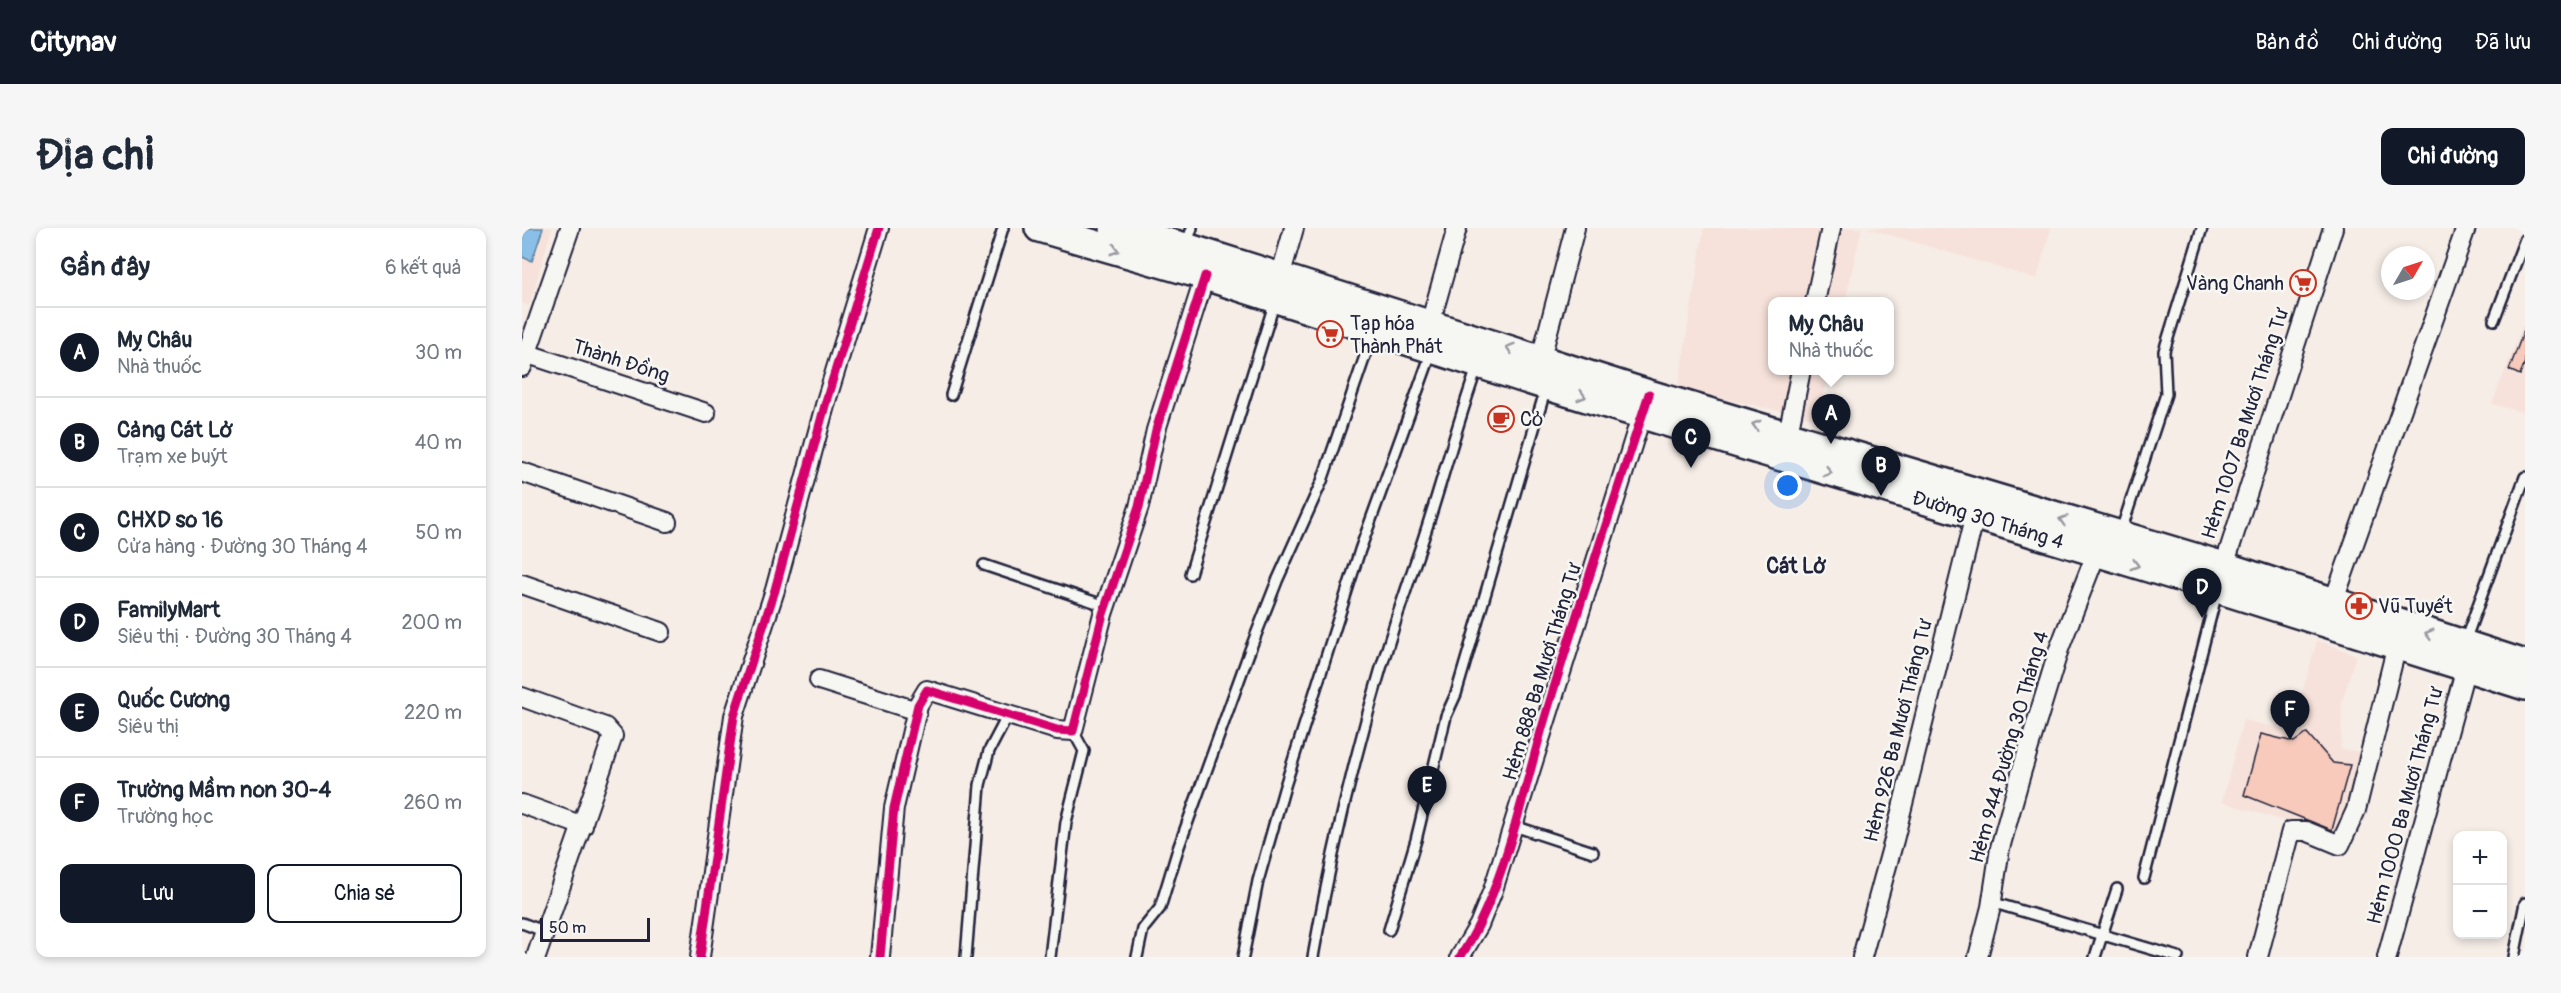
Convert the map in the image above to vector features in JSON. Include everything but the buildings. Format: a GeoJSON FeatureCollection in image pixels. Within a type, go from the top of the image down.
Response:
{"type":"FeatureCollection","features":[{"type":"Feature","properties":{"kind":"main road","name":"Đường 30 Tháng 4"},"geometry":{"type":"LineString","coordinates":[[1039,228],[1205,276],[1278,288],[1432,336],[1541,358],[1645,404]]}},
{"type":"Feature","properties":{"kind":"main road","name":"Đường 30 Tháng 4"},"geometry":{"type":"LineString","coordinates":[[1114,228],[1189,237],[1278,288],[1374,331],[1432,336],[1479,363],[1547,386],[1645,404],[1785,446],[2120,537],[2397,645],[2525,664]]}},
{"type":"Feature","properties":{"kind":"main road","name":"Đường 30 Tháng 4"},"geometry":{"type":"LineString","coordinates":[[1785,446],[1975,515],[2096,554],[2221,577],[2334,603],[2465,656],[2525,686]]}},
{"type":"Feature","properties":{"kind":"street"},"geometry":{"type":"LineString","coordinates":[[523,358],[570,228]]}},
{"type":"Feature","properties":{"kind":"street"},"geometry":{"type":"LineString","coordinates":[[700,957],[734,716],[775,590],[827,398],[879,228]]}},
{"type":"Feature","properties":{"kind":"street"},"geometry":{"type":"LineString","coordinates":[[1278,288],[1294,228]]}},
{"type":"Feature","properties":{"kind":"street"},"geometry":{"type":"LineString","coordinates":[[1432,336],[1457,228]]}},
{"type":"Feature","properties":{"kind":"street"},"geometry":{"type":"LineString","coordinates":[[1541,358],[1575,228]]}},
{"type":"Feature","properties":{"kind":"street"},"geometry":{"type":"LineString","coordinates":[[1816,297],[1830,228]]}},
{"type":"Feature","properties":{"kind":"street","name":"Hẻm 1007 Ba Mươi Tháng Tư"},"geometry":{"type":"LineString","coordinates":[[2221,577],[2333,228]]}},
{"type":"Feature","properties":{"kind":"street"},"geometry":{"type":"LineString","coordinates":[[2334,603],[2466,228]]}},
{"type":"Feature","properties":{"kind":"street"},"geometry":{"type":"LineString","coordinates":[[880,957],[894,808],[917,711],[927,690],[1057,730],[1073,731],[1106,606],[1130,541],[1156,430],[1205,276]]}},
{"type":"Feature","properties":{"kind":"street","name":"Thành Đồng"},"geometry":{"type":"LineString","coordinates":[[523,358],[706,413]]}},
{"type":"Feature","properties":{"kind":"street"},"geometry":{"type":"LineString","coordinates":[[1785,446],[1800,375]]}},
{"type":"Feature","properties":{"kind":"street","name":"Hẻm 888 Ba Mươi Tháng Tư"},"geometry":{"type":"LineString","coordinates":[[1460,957],[1479,925],[1514,826],[1545,718],[1645,404]]}},
{"type":"Feature","properties":{"kind":"street"},"geometry":{"type":"LineString","coordinates":[[522,472],[667,522]]}},
{"type":"Feature","properties":{"kind":"street","name":"Hẻm 926 Ba Mươi Tháng Tư"},"geometry":{"type":"LineString","coordinates":[[1862,957],[1894,840],[1975,515]]}},
{"type":"Feature","properties":{"kind":"street","name":"Hẻm 944 Đường 30 Tháng 4"},"geometry":{"type":"LineString","coordinates":[[1978,957],[1991,902],[2000,848],[2022,770],[2060,649],[2096,554]]}},
{"type":"Feature","properties":{"kind":"street"},"geometry":{"type":"LineString","coordinates":[[522,584],[660,632]]}},
{"type":"Feature","properties":{"kind":"street"},"geometry":{"type":"LineString","coordinates":[[2258,957],[2291,831],[2306,831],[2340,845],[2345,835],[2356,810],[2397,645]]}},
{"type":"Feature","properties":{"kind":"street","name":"Hẻm 1000 Ba Mươi Tháng Tư"},"geometry":{"type":"LineString","coordinates":[[2387,957],[2465,656]]}},
{"type":"Feature","properties":{"kind":"street"},"geometry":{"type":"LineString","coordinates":[[819,680],[917,711]]}},
{"type":"Feature","properties":{"kind":"street"},"geometry":{"type":"LineString","coordinates":[[522,697],[605,727],[613,736],[536,957]]}},
{"type":"Feature","properties":{"kind":"street"},"geometry":{"type":"LineString","coordinates":[[522,804],[583,826]]}},
{"type":"Feature","properties":{"kind":"lane"},"geometry":{"type":"LineString","coordinates":[[951,394],[1003,228]]}},
{"type":"Feature","properties":{"kind":"lane"},"geometry":{"type":"LineString","coordinates":[[2120,537],[2166,394],[2164,351],[2202,228]]}},
{"type":"Feature","properties":{"kind":"lane"},"geometry":{"type":"LineString","coordinates":[[2494,320],[2525,239]]}},
{"type":"Feature","properties":{"kind":"lane"},"geometry":{"type":"LineString","coordinates":[[1190,574],[1278,288]]}},
{"type":"Feature","properties":{"kind":"lane"},"geometry":{"type":"LineString","coordinates":[[1137,957],[1143,929],[1160,908],[1250,650],[1277,580],[1322,481],[1374,331]]}},
{"type":"Feature","properties":{"kind":"lane"},"geometry":{"type":"LineString","coordinates":[[1243,957],[1258,881],[1285,786],[1360,550],[1432,336]]}},
{"type":"Feature","properties":{"kind":"lane"},"geometry":{"type":"LineString","coordinates":[[1313,957],[1332,850],[1358,744],[1403,593],[1479,363]]}},
{"type":"Feature","properties":{"kind":"lane"},"geometry":{"type":"LineString","coordinates":[[1389,930],[1416,840],[1446,716],[1456,694],[1547,386]]}},
{"type":"Feature","properties":{"kind":"lane"},"geometry":{"type":"LineString","coordinates":[[2465,656],[2525,477]]}},
{"type":"Feature","properties":{"kind":"lane"},"geometry":{"type":"LineString","coordinates":[[984,565],[1106,606]]}},
{"type":"Feature","properties":{"kind":"lane"},"geometry":{"type":"LineString","coordinates":[[2144,878],[2221,577]]}},
{"type":"Feature","properties":{"kind":"lane"},"geometry":{"type":"LineString","coordinates":[[966,957],[980,785],[989,751],[1008,715]]}},
{"type":"Feature","properties":{"kind":"lane"},"geometry":{"type":"LineString","coordinates":[[1050,957],[1066,822],[1084,751],[1073,731]]}},
{"type":"Feature","properties":{"kind":"lane"},"geometry":{"type":"LineString","coordinates":[[1514,826],[1593,852]]}},
{"type":"Feature","properties":{"kind":"lane"},"geometry":{"type":"LineString","coordinates":[[2095,957],[2117,890]]}},
{"type":"Feature","properties":{"kind":"lane"},"geometry":{"type":"LineString","coordinates":[[1991,902],[2178,957]]}},
{"type":"Feature","properties":{"kind":"lane"},"geometry":{"type":"LineString","coordinates":[[2514,957],[2525,903]]}},
{"type":"Feature","properties":{"kind":"lane"},"geometry":{"type":"LineString","coordinates":[[522,923],[546,932]]}},
{"type":"Feature","properties":{"kind":"shaded area"},"geometry":{"type":"Polygon","coordinates":[[[522,228],[552,228],[529,306],[522,303],[522,228]]]}},
{"type":"Feature","properties":{"kind":"shaded area"},"geometry":{"type":"Polygon","coordinates":[[[1704,228],[1862,228],[1846,297],[1768,297],[1768,375],[1828,375],[1818,419],[1678,389],[1704,228]]]}},
{"type":"Feature","properties":{"kind":"shaded area"},"geometry":{"type":"Polygon","coordinates":[[[1867,228],[2051,228],[2037,279],[1867,228]]]}},
{"type":"Feature","properties":{"kind":"shaded area"},"geometry":{"type":"Polygon","coordinates":[[[2525,320],[2525,413],[2492,404],[2525,320]]]}},
{"type":"Feature","properties":{"kind":"shaded area"},"geometry":{"type":"Polygon","coordinates":[[[2317,640],[2356,655],[2342,703],[2341,749],[2360,752],[2342,829],[2334,836],[2222,802],[2243,720],[2292,731],[2317,640]]]}},
{"type":"Feature","properties":{"kind":"water"},"geometry":{"type":"Polygon","coordinates":[[[523,228],[543,228],[532,261],[522,257],[523,228]]]}},
{"type":"Feature","properties":{"kind":"cycle path"},"geometry":{"type":"LineString","coordinates":[[700,957],[734,716],[775,590],[827,398],[879,228]]}},
{"type":"Feature","properties":{"kind":"cycle path"},"geometry":{"type":"LineString","coordinates":[[880,957],[894,808],[918,705],[927,690],[1057,730],[1073,731],[1103,614],[1139,507],[1156,430],[1205,276]]}},
{"type":"Feature","properties":{"kind":"cycle path"},"geometry":{"type":"LineString","coordinates":[[1460,957],[1475,932],[1500,873],[1557,678],[1649,394]]}},
{"type":"Feature","properties":{"kind":"place","name":"Vàng Chanh"},"geometry":{"type":"Point","coordinates":[2303,283]}},
{"type":"Feature","properties":{"kind":"place","name":"Tạp hóa Thành Phát"},"geometry":{"type":"Point","coordinates":[1330,334]}},
{"type":"Feature","properties":{"kind":"place","name":"Cỏ"},"geometry":{"type":"Point","coordinates":[1501,419]}},
{"type":"Feature","properties":{"kind":"place","name":"Mỵ Châu"},"geometry":{"type":"Point","coordinates":[1831,444]}},
{"type":"Feature","properties":{"kind":"place","name":"CHXD so 16"},"geometry":{"type":"Point","coordinates":[1691,468]}},
{"type":"Feature","properties":{"kind":"place","name":"Cảng Cát Lở"},"geometry":{"type":"Point","coordinates":[1881,496]}},
{"type":"Feature","properties":{"kind":"place","name":"Vũ Tuyết"},"geometry":{"type":"Point","coordinates":[2359,606]}},
{"type":"Feature","properties":{"kind":"place","name":"FamilyMart"},"geometry":{"type":"Point","coordinates":[2202,618]}},
{"type":"Feature","properties":{"kind":"place","name":"Trường Mầm non 30-4"},"geometry":{"type":"Point","coordinates":[2290,740]}},
{"type":"Feature","properties":{"kind":"place","name":"Quốc Cương"},"geometry":{"type":"Point","coordinates":[1427,816]}},
{"type":"Feature","properties":{"kind":"district","name":"Cát Lở"},"geometry":{"type":"Point","coordinates":[1796,566]}}]}
